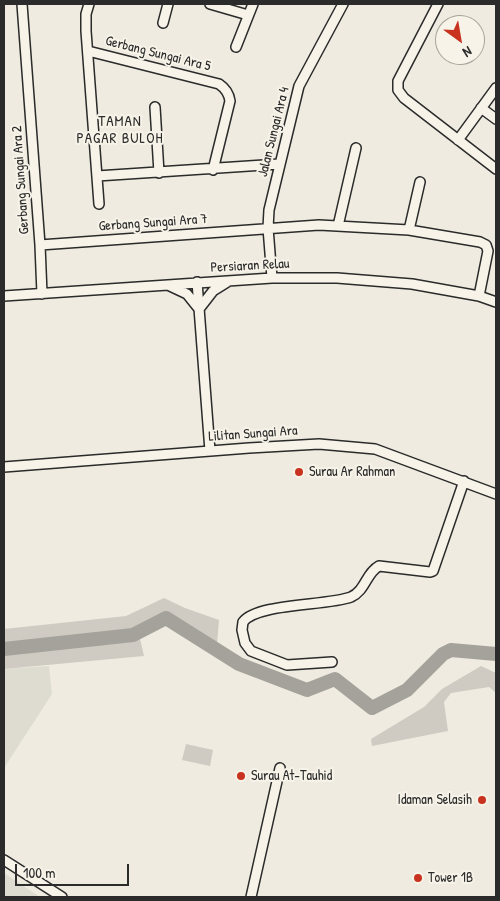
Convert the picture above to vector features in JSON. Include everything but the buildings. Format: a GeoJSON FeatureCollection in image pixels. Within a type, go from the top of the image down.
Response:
{"type":"FeatureCollection","features":[{"type":"Feature","properties":{"kind":"street","name":"Gerbang Sungai Ara 2"},"geometry":{"type":"LineString","coordinates":[[22,4],[42,294]]}},
{"type":"Feature","properties":{"kind":"street"},"geometry":{"type":"LineString","coordinates":[[89,4],[86,22],[99,204]]}},
{"type":"Feature","properties":{"kind":"street"},"geometry":{"type":"LineString","coordinates":[[163,23],[168,4]]}},
{"type":"Feature","properties":{"kind":"street"},"geometry":{"type":"LineString","coordinates":[[210,4],[248,15]]}},
{"type":"Feature","properties":{"kind":"street"},"geometry":{"type":"LineString","coordinates":[[236,48],[253,4]]}},
{"type":"Feature","properties":{"kind":"street","name":"Jalan Sungai Ara 4"},"geometry":{"type":"LineString","coordinates":[[272,278],[268,228],[269,210],[299,86],[343,4]]}},
{"type":"Feature","properties":{"kind":"street"},"geometry":{"type":"LineString","coordinates":[[438,4],[397,86],[404,98],[496,169]]}},
{"type":"Feature","properties":{"kind":"street","name":"Gerbang Sungai Ara 5"},"geometry":{"type":"LineString","coordinates":[[88,51],[223,86],[230,101],[213,170]]}},
{"type":"Feature","properties":{"kind":"street"},"geometry":{"type":"LineString","coordinates":[[458,140],[496,88]]}},
{"type":"Feature","properties":{"kind":"street"},"geometry":{"type":"LineString","coordinates":[[155,107],[158,173]]}},
{"type":"Feature","properties":{"kind":"street"},"geometry":{"type":"LineString","coordinates":[[482,108],[496,119]]}},
{"type":"Feature","properties":{"kind":"street"},"geometry":{"type":"LineString","coordinates":[[338,226],[356,148]]}},
{"type":"Feature","properties":{"kind":"street"},"geometry":{"type":"LineString","coordinates":[[97,176],[213,170],[279,164]]}},
{"type":"Feature","properties":{"kind":"street"},"geometry":{"type":"LineString","coordinates":[[409,230],[420,182]]}},
{"type":"Feature","properties":{"kind":"street","name":"Gerbang Sungai Ara 7"},"geometry":{"type":"LineString","coordinates":[[40,245],[319,225],[409,230],[480,242],[486,245],[488,252],[479,296]]}},
{"type":"Feature","properties":{"kind":"street","name":"Persiaran Relau"},"geometry":{"type":"LineString","coordinates":[[4,296],[272,278],[368,279],[412,284],[479,296],[496,302]]}},
{"type":"Feature","properties":{"kind":"street"},"geometry":{"type":"LineString","coordinates":[[199,309],[213,291],[231,280]]}},
{"type":"Feature","properties":{"kind":"street"},"geometry":{"type":"LineString","coordinates":[[197,282],[210,451]]}},
{"type":"Feature","properties":{"kind":"street"},"geometry":{"type":"LineString","coordinates":[[166,285],[187,294],[199,309]]}},
{"type":"Feature","properties":{"kind":"street","name":"Lilitan Sungai Ara"},"geometry":{"type":"LineString","coordinates":[[4,467],[309,444],[369,448],[496,494]]}},
{"type":"Feature","properties":{"kind":"street"},"geometry":{"type":"LineString","coordinates":[[332,662],[287,665],[251,650],[245,644],[242,630],[244,622],[253,614],[282,607],[351,597],[359,592],[372,570],[380,566],[433,571],[464,481]]}},
{"type":"Feature","properties":{"kind":"street"},"geometry":{"type":"LineString","coordinates":[[251,897],[280,768]]}},
{"type":"Feature","properties":{"kind":"street"},"geometry":{"type":"LineString","coordinates":[[4,860],[62,897]]}},
{"type":"Feature","properties":{"kind":"shaded area"},"geometry":{"type":"Polygon","coordinates":[[[164,598],[219,620],[217,644],[166,614],[133,631],[4,643],[4,629],[126,616],[164,598]]]}},
{"type":"Feature","properties":{"kind":"shaded area"},"geometry":{"type":"Polygon","coordinates":[[[140,639],[144,656],[4,669],[4,655],[140,639]]]}},
{"type":"Feature","properties":{"kind":"shaded area"},"geometry":{"type":"Polygon","coordinates":[[[49,666],[52,694],[4,768],[4,669],[49,666]]]}},
{"type":"Feature","properties":{"kind":"shaded area"},"geometry":{"type":"Polygon","coordinates":[[[481,666],[496,673],[496,693],[489,687],[451,693],[444,702],[448,731],[372,746],[371,739],[424,707],[442,689],[481,666]]]}},
{"type":"Feature","properties":{"kind":"shaded area"},"geometry":{"type":"Polygon","coordinates":[[[186,744],[213,750],[210,766],[182,760],[186,744]]]}},
{"type":"Feature","properties":{"kind":"shaded area"},"geometry":{"type":"Polygon","coordinates":[[[4,873],[40,897],[4,897],[4,873]]]}},
{"type":"Feature","properties":{"kind":"waterway"},"geometry":{"type":"LineString","coordinates":[[4,649],[133,635],[166,618],[239,664],[307,690],[335,679],[372,708],[407,690],[443,654],[451,650],[496,654]]}},
{"type":"Feature","properties":{"kind":"place","name":"Surau Ar Rahman"},"geometry":{"type":"Point","coordinates":[299,472]}},
{"type":"Feature","properties":{"kind":"place","name":"Surau At-Tauhid"},"geometry":{"type":"Point","coordinates":[241,776]}},
{"type":"Feature","properties":{"kind":"place","name":"Idaman Selasih"},"geometry":{"type":"Point","coordinates":[482,800]}},
{"type":"Feature","properties":{"kind":"place","name":"Tower 1B"},"geometry":{"type":"Point","coordinates":[418,878]}},
{"type":"Feature","properties":{"kind":"district","name":"TAMAN PAGAR BULOH"},"geometry":{"type":"Point","coordinates":[120,130]}}]}
